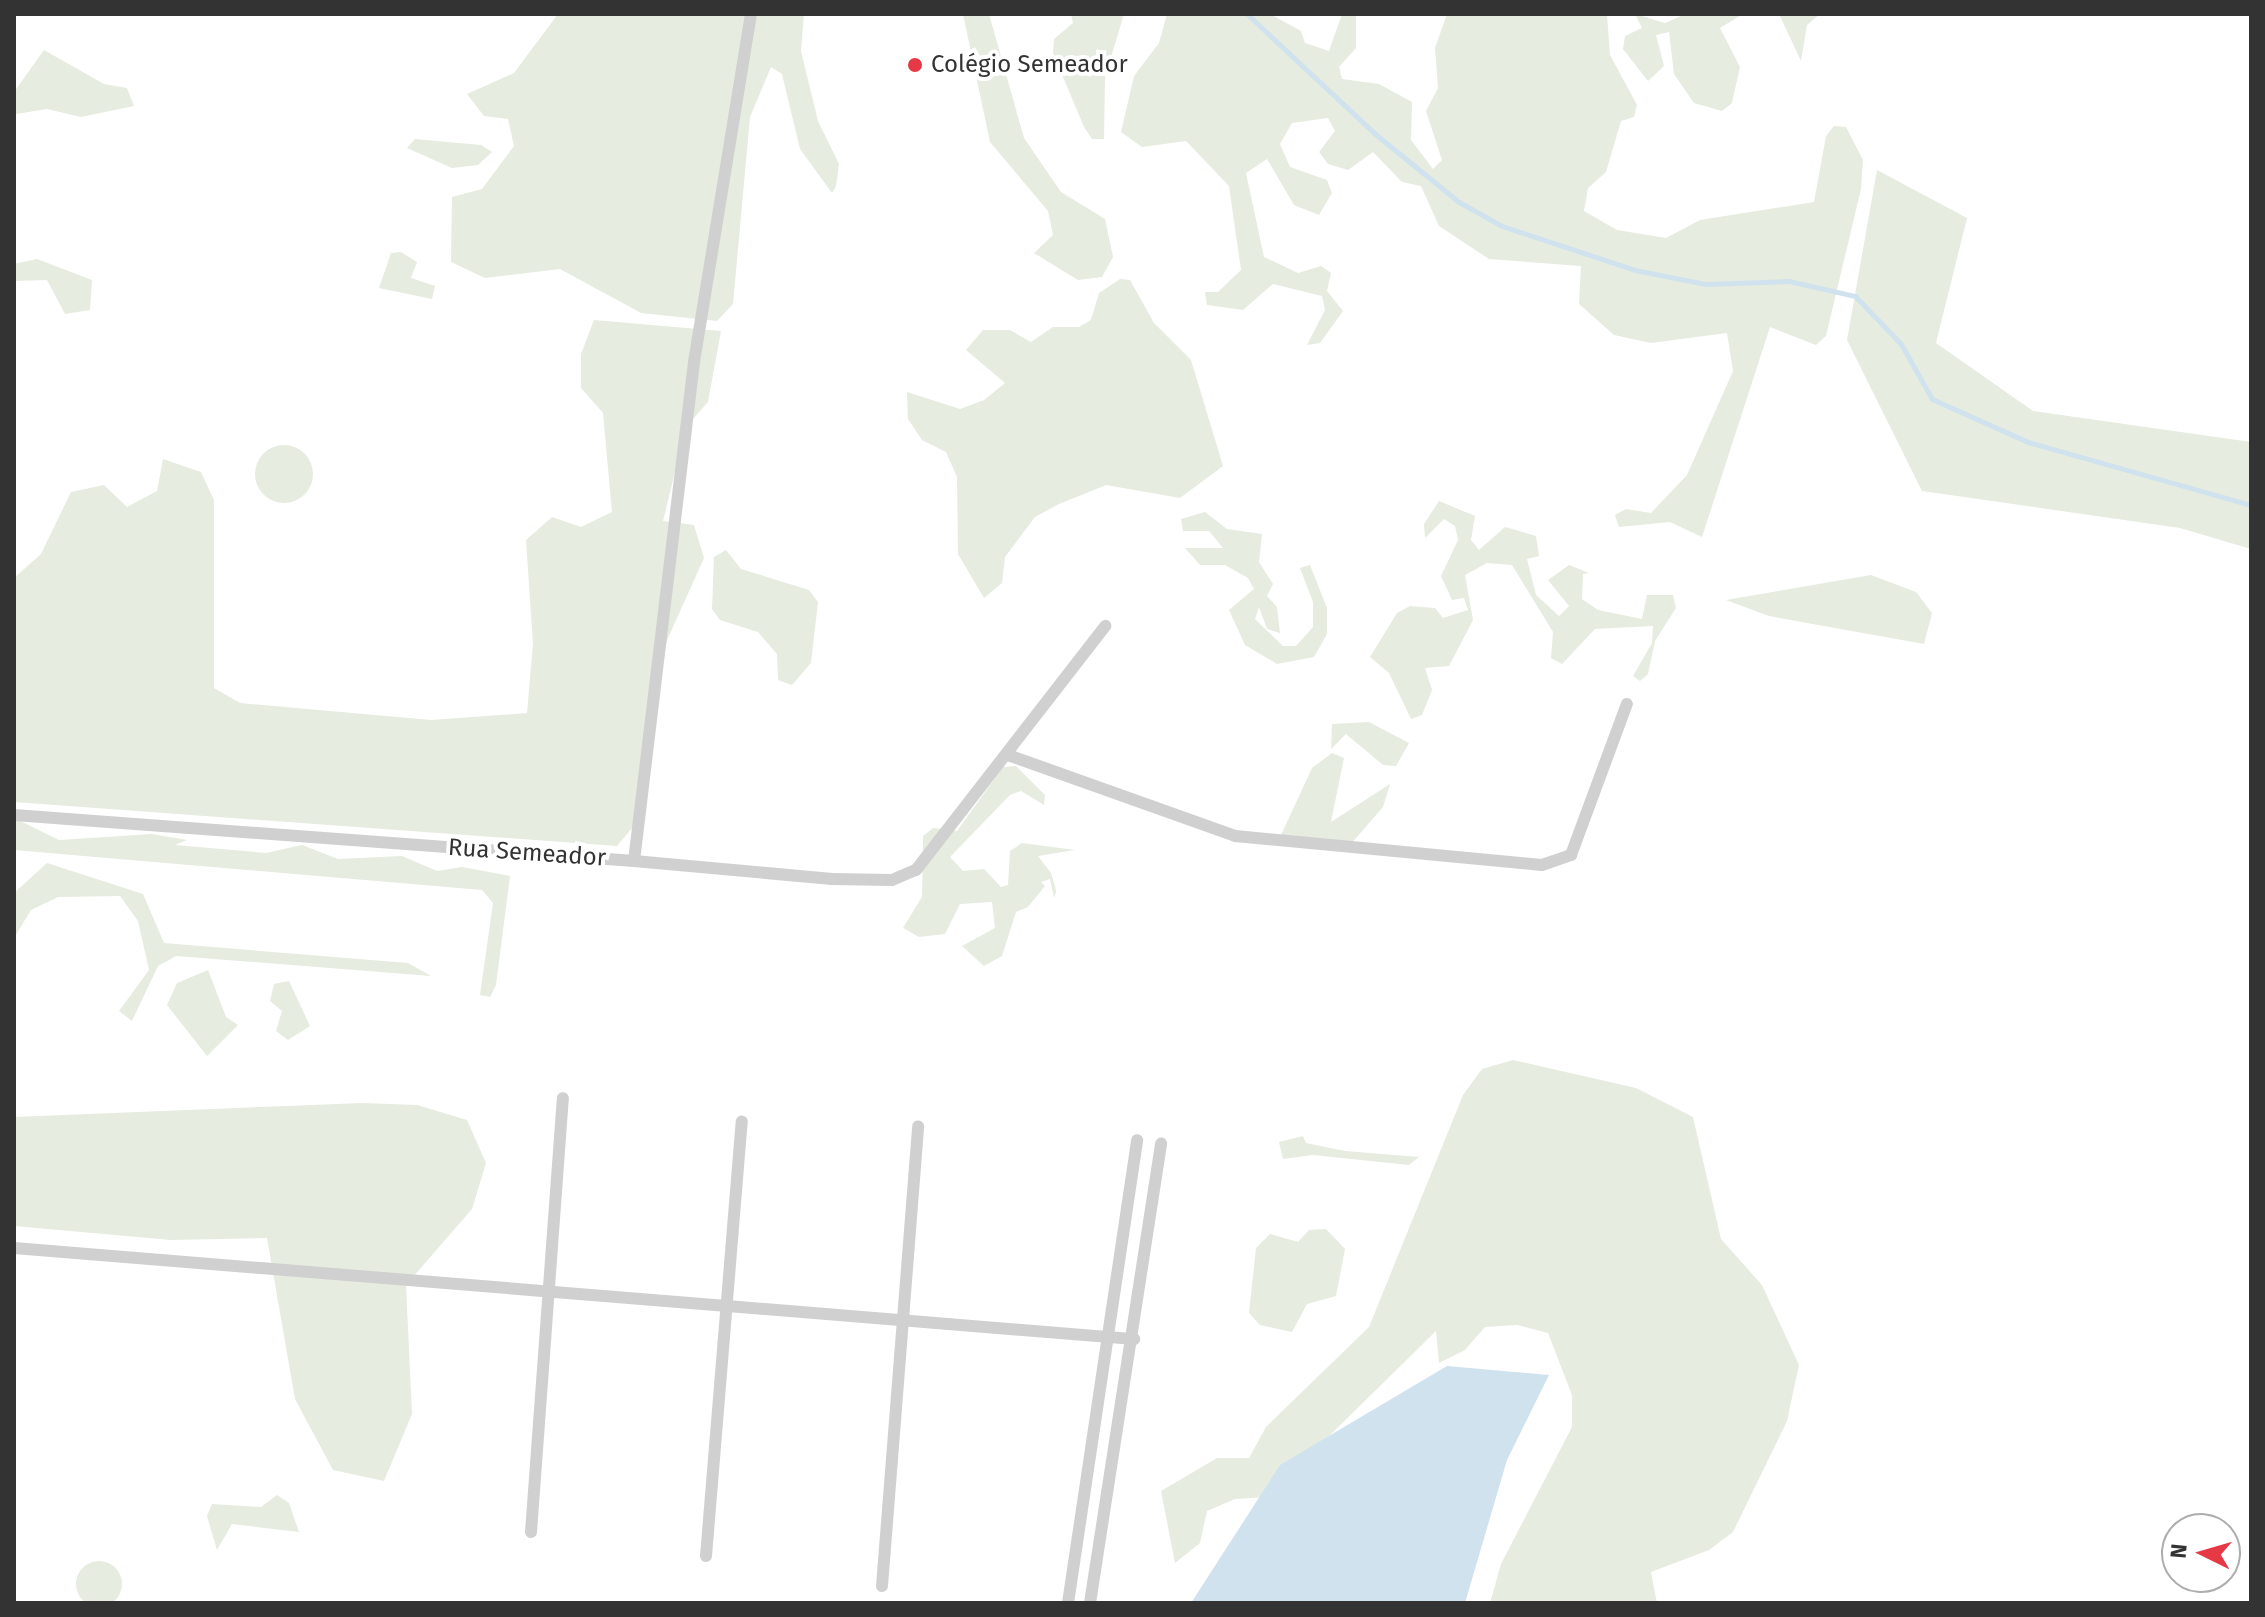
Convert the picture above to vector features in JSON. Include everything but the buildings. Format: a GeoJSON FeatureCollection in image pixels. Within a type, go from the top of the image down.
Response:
{"type":"FeatureCollection","features":[{"type":"Feature","properties":{"kind":"street","name":"Rua Semeador"},"geometry":{"type":"LineString","coordinates":[[14,815],[634,861],[694,362],[751,14]]}},
{"type":"Feature","properties":{"kind":"street"},"geometry":{"type":"LineString","coordinates":[[634,861],[892,880],[927,859],[1105,626]]}},
{"type":"Feature","properties":{"kind":"street"},"geometry":{"type":"LineString","coordinates":[[1008,755],[1235,836],[1542,865],[1571,855],[1627,704]]}},
{"type":"Feature","properties":{"kind":"street"},"geometry":{"type":"LineString","coordinates":[[531,1532],[546,1289],[563,1098]]}},
{"type":"Feature","properties":{"kind":"street"},"geometry":{"type":"LineString","coordinates":[[706,1556],[724,1306],[742,1121]]}},
{"type":"Feature","properties":{"kind":"street"},"geometry":{"type":"LineString","coordinates":[[882,1586],[918,1126]]}},
{"type":"Feature","properties":{"kind":"street"},"geometry":{"type":"LineString","coordinates":[[1068,1603],[1137,1140]]}},
{"type":"Feature","properties":{"kind":"street"},"geometry":{"type":"LineString","coordinates":[[1090,1603],[1134,1339],[1161,1143]]}},
{"type":"Feature","properties":{"kind":"street"},"geometry":{"type":"LineString","coordinates":[[14,1248],[1134,1339]]}},
{"type":"Feature","properties":{"kind":"shaded area"},"geometry":{"type":"Polygon","coordinates":[[[558,14],[804,14],[801,51],[818,121],[839,164],[836,186],[832,193],[800,149],[782,74],[771,67],[750,117],[733,304],[717,321],[641,313],[560,269],[485,278],[451,262],[452,197],[482,189],[514,146],[508,119],[484,116],[467,94],[514,73],[558,14]]]}},
{"type":"Feature","properties":{"kind":"shaded area"},"geometry":{"type":"Polygon","coordinates":[[[963,14],[989,14],[1024,138],[1061,192],[1105,219],[1113,257],[1102,277],[1078,280],[1034,253],[1053,235],[1048,211],[990,142],[963,14]]]}},
{"type":"Feature","properties":{"kind":"shaded area"},"geometry":{"type":"Polygon","coordinates":[[[1071,14],[1124,14],[1105,77],[1104,139],[1092,139],[1084,127],[1053,53],[1054,39],[1073,23],[1071,14]]]}},
{"type":"Feature","properties":{"kind":"shaded area"},"geometry":{"type":"Polygon","coordinates":[[[1167,14],[1270,14],[1301,31],[1305,43],[1329,51],[1342,14],[1356,14],[1356,48],[1339,67],[1342,79],[1379,84],[1412,102],[1411,140],[1433,169],[1442,160],[1426,111],[1438,88],[1435,48],[1447,14],[1607,14],[1610,55],[1637,105],[1634,117],[1621,121],[1606,172],[1588,188],[1584,211],[1617,230],[1666,238],[1700,220],[1814,202],[1826,136],[1834,126],[1846,127],[1863,160],[1861,189],[1826,336],[1816,345],[1770,327],[1702,537],[1670,522],[1619,527],[1615,515],[1626,509],[1651,513],[1687,475],[1733,371],[1727,333],[1651,343],[1614,335],[1579,304],[1581,266],[1489,259],[1439,226],[1421,186],[1402,182],[1373,152],[1348,170],[1328,164],[1319,152],[1335,131],[1328,118],[1292,123],[1280,144],[1290,167],[1327,180],[1332,193],[1319,215],[1294,205],[1267,159],[1246,173],[1264,257],[1298,273],[1321,266],[1331,273],[1327,291],[1343,311],[1320,343],[1307,345],[1325,310],[1322,296],[1273,284],[1243,310],[1207,305],[1205,292],[1218,292],[1241,270],[1229,186],[1186,141],[1142,147],[1121,132],[1134,76],[1159,43],[1167,14]]]}},
{"type":"Feature","properties":{"kind":"shaded area"},"geometry":{"type":"Polygon","coordinates":[[[1635,14],[1665,23],[1686,14],[1743,14],[1720,28],[1740,67],[1732,103],[1722,111],[1694,103],[1674,74],[1669,32],[1656,35],[1664,66],[1648,81],[1623,49],[1625,36],[1642,28],[1635,14]]]}},
{"type":"Feature","properties":{"kind":"shaded area"},"geometry":{"type":"Polygon","coordinates":[[[1779,14],[1820,14],[1807,25],[1801,61],[1779,14]]]}},
{"type":"Feature","properties":{"kind":"shaded area"},"geometry":{"type":"Polygon","coordinates":[[[44,50],[104,84],[127,88],[134,106],[81,117],[47,109],[16,114],[14,92],[44,50]]]}},
{"type":"Feature","properties":{"kind":"shaded area"},"geometry":{"type":"Polygon","coordinates":[[[415,139],[481,145],[492,152],[478,165],[452,168],[407,148],[415,139]]]}},
{"type":"Feature","properties":{"kind":"shaded area"},"geometry":{"type":"Polygon","coordinates":[[[1877,170],[1967,218],[1936,343],[2033,411],[2251,442],[2251,549],[2180,528],[1922,491],[1847,340],[1877,170]]]}},
{"type":"Feature","properties":{"kind":"shaded area"},"geometry":{"type":"Polygon","coordinates":[[[401,252],[417,262],[411,278],[435,286],[432,299],[379,288],[391,253],[401,252]]]}},
{"type":"Feature","properties":{"kind":"shaded area"},"geometry":{"type":"Polygon","coordinates":[[[37,259],[92,280],[90,310],[65,314],[47,280],[14,281],[14,264],[37,259]]]}},
{"type":"Feature","properties":{"kind":"shaded area"},"geometry":{"type":"Polygon","coordinates":[[[1120,279],[1130,280],[1154,323],[1191,360],[1223,466],[1180,498],[1106,485],[1035,517],[1005,557],[1002,583],[984,598],[958,554],[957,477],[946,452],[922,440],[908,419],[907,392],[960,409],[984,400],[1005,383],[966,350],[983,330],[1010,330],[1031,342],[1053,327],[1079,327],[1091,320],[1099,293],[1120,279]]]}},
{"type":"Feature","properties":{"kind":"shaded area"},"geometry":{"type":"Polygon","coordinates":[[[594,320],[721,331],[708,402],[686,427],[663,521],[694,525],[704,558],[655,667],[633,827],[617,846],[14,802],[14,578],[41,554],[71,492],[104,485],[127,507],[157,491],[163,459],[201,472],[214,500],[214,688],[240,703],[431,720],[527,713],[533,644],[526,540],[552,517],[581,527],[612,512],[603,413],[581,388],[581,354],[594,320]]]}},
{"type":"Feature","properties":{"kind":"shaded area"},"geometry":{"type":"Polygon","coordinates":[[[284,445],[305,453],[313,474],[305,495],[284,503],[263,495],[255,474],[263,453],[284,445]]]}},
{"type":"Feature","properties":{"kind":"shaded area"},"geometry":{"type":"Polygon","coordinates":[[[1439,501],[1475,516],[1471,540],[1479,550],[1505,527],[1536,536],[1539,556],[1527,559],[1536,595],[1559,616],[1569,606],[1548,580],[1569,565],[1589,573],[1583,574],[1582,599],[1598,610],[1642,619],[1647,595],[1673,595],[1676,608],[1655,641],[1648,674],[1640,681],[1633,676],[1652,643],[1653,626],[1595,629],[1562,664],[1551,658],[1553,632],[1512,565],[1487,563],[1465,575],[1473,620],[1449,666],[1425,668],[1432,690],[1422,715],[1411,719],[1389,673],[1370,657],[1397,613],[1410,606],[1435,608],[1443,618],[1468,610],[1464,598],[1452,600],[1441,576],[1458,540],[1455,526],[1444,519],[1425,538],[1424,524],[1439,501]]]}},
{"type":"Feature","properties":{"kind":"shaded area"},"geometry":{"type":"Polygon","coordinates":[[[1205,512],[1227,529],[1262,534],[1259,562],[1273,584],[1267,596],[1277,607],[1280,633],[1267,629],[1259,607],[1255,619],[1283,646],[1296,646],[1313,627],[1313,602],[1300,568],[1310,565],[1327,608],[1327,634],[1314,657],[1277,664],[1245,645],[1229,610],[1254,589],[1248,578],[1225,565],[1200,565],[1185,548],[1223,548],[1209,531],[1183,531],[1181,519],[1205,512]]]}},
{"type":"Feature","properties":{"kind":"shaded area"},"geometry":{"type":"Polygon","coordinates":[[[726,550],[741,569],[809,590],[818,602],[811,663],[792,685],[778,680],[777,654],[758,632],[720,620],[712,609],[714,557],[726,550]]]}},
{"type":"Feature","properties":{"kind":"shaded area"},"geometry":{"type":"Polygon","coordinates":[[[1871,575],[1916,592],[1932,613],[1924,644],[1769,616],[1726,600],[1871,575]]]}},
{"type":"Feature","properties":{"kind":"shaded area"},"geometry":{"type":"Polygon","coordinates":[[[1369,722],[1409,743],[1396,766],[1383,765],[1346,734],[1331,749],[1332,724],[1369,722]]]}},
{"type":"Feature","properties":{"kind":"shaded area"},"geometry":{"type":"Polygon","coordinates":[[[1332,753],[1344,758],[1331,822],[1390,784],[1383,807],[1349,846],[1281,835],[1312,768],[1332,753]]]}},
{"type":"Feature","properties":{"kind":"shaded area"},"geometry":{"type":"Polygon","coordinates":[[[1016,766],[1045,795],[1044,805],[1021,791],[1010,795],[950,857],[963,871],[984,869],[1001,887],[1008,885],[1010,851],[1022,843],[1075,850],[1038,856],[1051,873],[1056,892],[1054,898],[1050,879],[1041,882],[1045,886],[1028,907],[1016,912],[1002,956],[984,966],[962,946],[995,928],[992,902],[960,904],[945,934],[919,937],[903,928],[922,897],[923,836],[933,828],[957,831],[1003,767],[1016,766]]]}},
{"type":"Feature","properties":{"kind":"shaded area"},"geometry":{"type":"Polygon","coordinates":[[[14,818],[59,840],[152,834],[187,840],[175,845],[266,853],[302,845],[338,859],[402,856],[437,871],[462,867],[510,876],[496,985],[490,997],[480,995],[493,903],[482,890],[14,850],[14,818]]]}},
{"type":"Feature","properties":{"kind":"shaded area"},"geometry":{"type":"Polygon","coordinates":[[[47,863],[143,894],[164,943],[408,963],[431,976],[176,956],[158,966],[132,1021],[119,1011],[149,970],[138,921],[120,896],[58,897],[31,910],[14,938],[14,893],[47,863]]]}},
{"type":"Feature","properties":{"kind":"shaded area"},"geometry":{"type":"Polygon","coordinates":[[[208,970],[226,1017],[238,1025],[207,1056],[167,1005],[177,983],[208,970]]]}},
{"type":"Feature","properties":{"kind":"shaded area"},"geometry":{"type":"Polygon","coordinates":[[[289,981],[310,1026],[288,1040],[276,1031],[282,1011],[270,1001],[274,984],[289,981]]]}},
{"type":"Feature","properties":{"kind":"shaded area"},"geometry":{"type":"Polygon","coordinates":[[[1513,1060],[1636,1088],[1693,1117],[1721,1239],[1762,1285],[1799,1365],[1787,1421],[1733,1532],[1709,1550],[1651,1572],[1657,1603],[1490,1603],[1501,1564],[1572,1427],[1572,1395],[1548,1333],[1517,1325],[1485,1327],[1465,1350],[1439,1363],[1436,1331],[1267,1497],[1235,1499],[1207,1511],[1200,1543],[1175,1563],[1161,1491],[1217,1458],[1249,1458],[1266,1427],[1369,1327],[1463,1095],[1482,1069],[1513,1060]]]}},
{"type":"Feature","properties":{"kind":"shaded area"},"geometry":{"type":"Polygon","coordinates":[[[363,1103],[417,1105],[467,1120],[486,1163],[472,1209],[406,1285],[412,1414],[384,1481],[333,1470],[295,1399],[267,1238],[171,1240],[14,1226],[14,1117],[363,1103]]]}},
{"type":"Feature","properties":{"kind":"shaded area"},"geometry":{"type":"Polygon","coordinates":[[[1303,1136],[1306,1143],[1345,1151],[1419,1157],[1409,1165],[1313,1155],[1283,1159],[1279,1142],[1303,1136]]]}},
{"type":"Feature","properties":{"kind":"shaded area"},"geometry":{"type":"Polygon","coordinates":[[[1326,1229],[1345,1249],[1336,1296],[1307,1304],[1292,1332],[1260,1325],[1249,1313],[1256,1248],[1270,1234],[1298,1242],[1309,1230],[1326,1229]]]}},
{"type":"Feature","properties":{"kind":"shaded area"},"geometry":{"type":"Polygon","coordinates":[[[277,1495],[289,1503],[299,1532],[232,1524],[217,1550],[207,1516],[212,1504],[261,1507],[277,1495]]]}},
{"type":"Feature","properties":{"kind":"shaded area"},"geometry":{"type":"Polygon","coordinates":[[[99,1561],[115,1568],[122,1584],[115,1600],[99,1607],[83,1600],[76,1584],[83,1568],[99,1561]]]}},
{"type":"Feature","properties":{"kind":"water"},"geometry":{"type":"Polygon","coordinates":[[[1447,1366],[1549,1375],[1507,1460],[1465,1603],[1191,1603],[1280,1465],[1447,1366]]]}},
{"type":"Feature","properties":{"kind":"waterway"},"geometry":{"type":"LineString","coordinates":[[1247,14],[1374,133],[1459,202],[1502,226],[1635,270],[1705,284],[1789,281],[1855,296],[1901,344],[1932,399],[2028,442],[2251,505]]}},
{"type":"Feature","properties":{"kind":"place","name":"Colégio Semeador"},"geometry":{"type":"Point","coordinates":[915,65]}}]}
